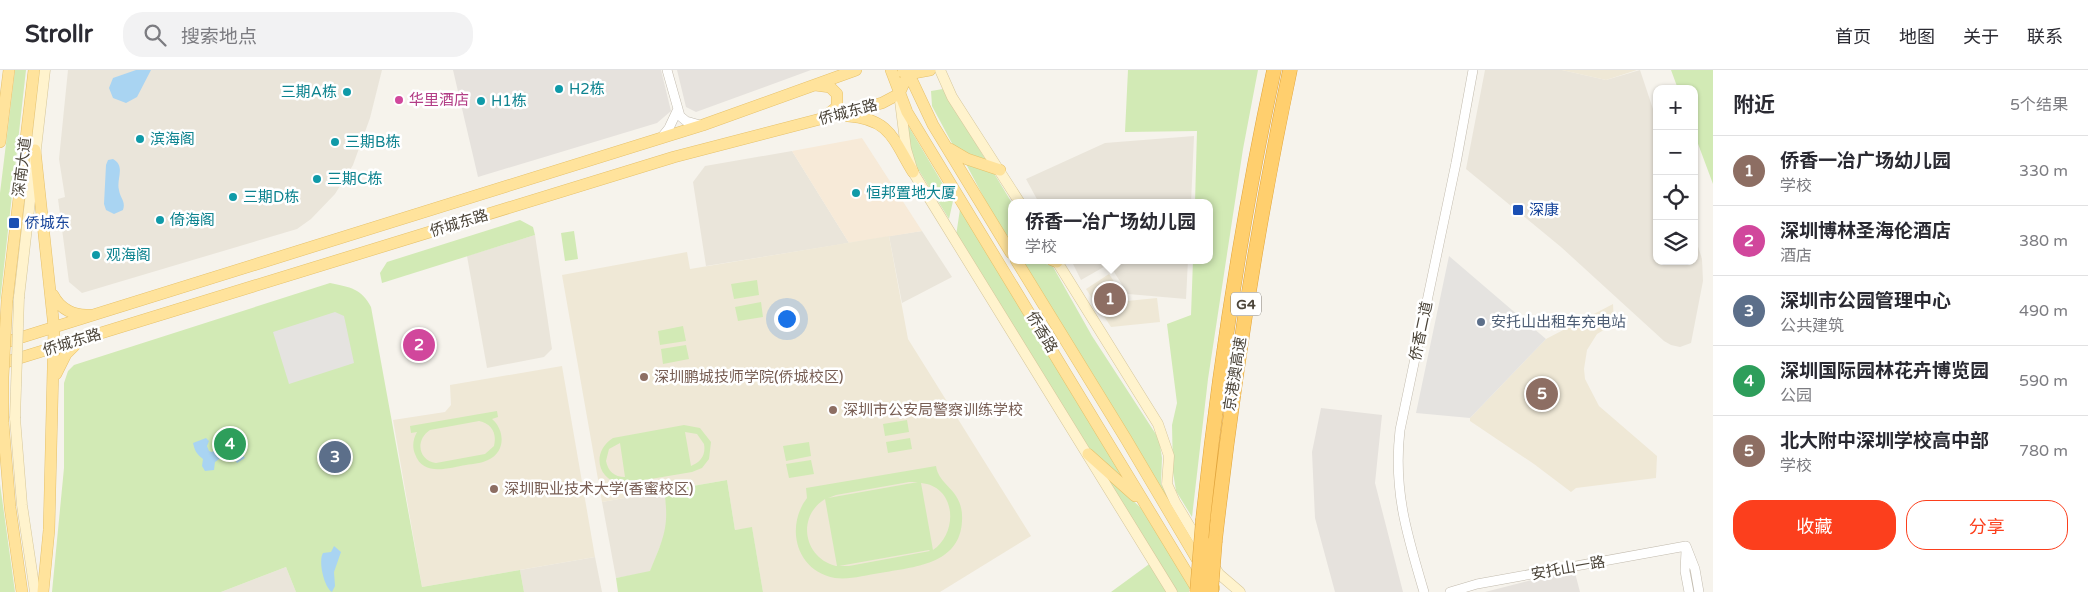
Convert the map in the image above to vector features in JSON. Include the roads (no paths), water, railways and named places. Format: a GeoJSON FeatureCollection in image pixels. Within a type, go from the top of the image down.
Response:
{"type":"FeatureCollection","features":[{"type":"Feature","properties":{"kind":"highway","name":"京港澳高速"},"geometry":{"type":"LineString","coordinates":[[1198,592],[1203,519],[1222,362],[1248,207],[1274,70]]}},
{"type":"Feature","properties":{"kind":"highway","name":"京港澳高速"},"geometry":{"type":"LineString","coordinates":[[1211,592],[1214,541],[1238,354],[1257,239],[1290,70]]}},
{"type":"Feature","properties":{"kind":"main road","name":"深南大道"},"geometry":{"type":"LineString","coordinates":[[0,142],[9,70]]}},
{"type":"Feature","properties":{"kind":"main road","name":"深南大道"},"geometry":{"type":"LineString","coordinates":[[22,592],[10,507],[3,422],[3,377],[7,300],[34,70]]}},
{"type":"Feature","properties":{"kind":"main road"},"geometry":{"type":"LineString","coordinates":[[35,592],[22,504],[15,418],[19,297],[45,70]]}},
{"type":"Feature","properties":{"kind":"main road","name":"侨城东路"},"geometry":{"type":"LineString","coordinates":[[0,344],[703,125],[855,70]]}},
{"type":"Feature","properties":{"kind":"main road","name":"侨香路"},"geometry":{"type":"LineString","coordinates":[[891,70],[898,94],[1198,592]]}},
{"type":"Feature","properties":{"kind":"main road"},"geometry":{"type":"LineString","coordinates":[[905,72],[930,70]]}},
{"type":"Feature","properties":{"kind":"main road"},"geometry":{"type":"LineString","coordinates":[[940,70],[952,97],[1018,199]]}},
{"type":"Feature","properties":{"kind":"main road"},"geometry":{"type":"LineString","coordinates":[[905,72],[898,94],[905,142],[913,172]]}},
{"type":"Feature","properties":{"kind":"main road"},"geometry":{"type":"LineString","coordinates":[[905,72],[945,145],[1008,248]]}},
{"type":"Feature","properties":{"kind":"main road"},"geometry":{"type":"LineString","coordinates":[[813,84],[830,87],[838,98],[834,111],[813,122]]}},
{"type":"Feature","properties":{"kind":"main road","name":"侨城东路"},"geometry":{"type":"LineString","coordinates":[[0,364],[674,157],[730,141],[842,115],[882,103],[898,94]]}},
{"type":"Feature","properties":{"kind":"main road"},"geometry":{"type":"LineString","coordinates":[[842,115],[862,117],[881,124],[888,131],[1172,592]]}},
{"type":"Feature","properties":{"kind":"main road"},"geometry":{"type":"LineString","coordinates":[[945,145],[956,154],[1000,170]]}},
{"type":"Feature","properties":{"kind":"main road"},"geometry":{"type":"LineString","coordinates":[[36,150],[52,291],[54,328],[50,530],[42,592]]}},
{"type":"Feature","properties":{"kind":"main road"},"geometry":{"type":"LineString","coordinates":[[1000,234],[1008,241]]}},
{"type":"Feature","properties":{"kind":"main road","name":"侨香路"},"geometry":{"type":"LineString","coordinates":[[1018,264],[1126,439],[1216,592]]}},
{"type":"Feature","properties":{"kind":"main road"},"geometry":{"type":"LineString","coordinates":[[1057,264],[1158,424],[1169,456],[1167,484],[1175,502],[1219,574],[1240,592]]}},
{"type":"Feature","properties":{"kind":"main road"},"geometry":{"type":"LineString","coordinates":[[52,291],[58,303],[70,312],[96,315]]}},
{"type":"Feature","properties":{"kind":"main road"},"geometry":{"type":"LineString","coordinates":[[54,383],[61,362],[72,346],[81,339]]}},
{"type":"Feature","properties":{"kind":"main road"},"geometry":{"type":"LineString","coordinates":[[1088,454],[1144,504]]}},
{"type":"Feature","properties":{"kind":"street"},"geometry":{"type":"LineString","coordinates":[[667,70],[677,111],[686,121],[703,125]]}},
{"type":"Feature","properties":{"kind":"street","name":"侨香二道"},"geometry":{"type":"LineString","coordinates":[[1424,592],[1402,514],[1398,485],[1397,454],[1400,430],[1441,238],[1473,70]]}},
{"type":"Feature","properties":{"kind":"street"},"geometry":{"type":"LineString","coordinates":[[661,138],[669,128],[677,111]]}},
{"type":"Feature","properties":{"kind":"street"},"geometry":{"type":"LineString","coordinates":[[1686,546],[1685,571],[1689,592]]}},
{"type":"Feature","properties":{"kind":"street"},"geometry":{"type":"LineString","coordinates":[[1686,546],[1695,569],[1699,592]]}},
{"type":"Feature","properties":{"kind":"street","name":"安托山一路"},"geometry":{"type":"LineString","coordinates":[[1450,592],[1477,584],[1686,546]]}},
{"type":"Feature","properties":{"kind":"water"},"geometry":{"type":"Polygon","coordinates":[[[136,70],[151,70],[137,97],[126,103],[113,98],[109,88],[113,78],[136,70]]]}},
{"type":"Feature","properties":{"kind":"water"},"geometry":{"type":"Polygon","coordinates":[[[113,159],[117,162],[120,169],[118,186],[124,204],[123,210],[114,214],[106,210],[104,204],[106,165],[108,160],[113,159]]]}},
{"type":"Feature","properties":{"kind":"water"},"geometry":{"type":"Polygon","coordinates":[[[206,438],[209,441],[207,446],[209,451],[212,452],[220,447],[225,452],[231,448],[235,454],[240,452],[245,458],[237,463],[233,457],[225,455],[215,462],[214,470],[205,471],[202,466],[203,459],[196,452],[193,443],[206,438]]]}},
{"type":"Feature","properties":{"kind":"water"},"geometry":{"type":"Polygon","coordinates":[[[334,546],[341,552],[334,572],[335,586],[332,592],[324,580],[321,562],[323,553],[331,552],[334,546]]]}},
{"type":"Feature","properties":{"kind":"place","name":"H2栋"},"geometry":{"type":"Point","coordinates":[559,89]}},
{"type":"Feature","properties":{"kind":"place","name":"三期A栋"},"geometry":{"type":"Point","coordinates":[347,92]}},
{"type":"Feature","properties":{"kind":"place","name":"华里酒店"},"geometry":{"type":"Point","coordinates":[399,100]}},
{"type":"Feature","properties":{"kind":"place","name":"H1栋"},"geometry":{"type":"Point","coordinates":[481,101]}},
{"type":"Feature","properties":{"kind":"place","name":"滨海阁"},"geometry":{"type":"Point","coordinates":[140,139]}},
{"type":"Feature","properties":{"kind":"place","name":"三期B栋"},"geometry":{"type":"Point","coordinates":[335,142]}},
{"type":"Feature","properties":{"kind":"place","name":"三期C栋"},"geometry":{"type":"Point","coordinates":[317,179]}},
{"type":"Feature","properties":{"kind":"place","name":"恒邦置地大厦"},"geometry":{"type":"Point","coordinates":[856,193]}},
{"type":"Feature","properties":{"kind":"place","name":"三期D栋"},"geometry":{"type":"Point","coordinates":[233,197]}},
{"type":"Feature","properties":{"kind":"place","name":"深康"},"geometry":{"type":"Point","coordinates":[1518,210]}},
{"type":"Feature","properties":{"kind":"place","name":"倚海阁"},"geometry":{"type":"Point","coordinates":[160,220]}},
{"type":"Feature","properties":{"kind":"place","name":"侨城东"},"geometry":{"type":"Point","coordinates":[14,223]}},
{"type":"Feature","properties":{"kind":"place","name":"观海阁"},"geometry":{"type":"Point","coordinates":[96,255]}},
{"type":"Feature","properties":{"kind":"place","name":"侨香一冶广场幼儿园"},"geometry":{"type":"Point","coordinates":[1110,299]}},
{"type":"Feature","properties":{"kind":"place","name":"安托山出租车充电站"},"geometry":{"type":"Point","coordinates":[1481,322]}},
{"type":"Feature","properties":{"kind":"place","name":"深圳博林圣海伦酒店"},"geometry":{"type":"Point","coordinates":[419,345]}},
{"type":"Feature","properties":{"kind":"place","name":"深圳鹏城技师学院(侨城校区)"},"geometry":{"type":"Point","coordinates":[644,377]}},
{"type":"Feature","properties":{"kind":"place","name":"北大附中深圳学校高中部"},"geometry":{"type":"Point","coordinates":[1542,394]}},
{"type":"Feature","properties":{"kind":"place","name":"深圳市公安局警察训练学校"},"geometry":{"type":"Point","coordinates":[833,410]}},
{"type":"Feature","properties":{"kind":"place","name":"深圳国际园林花卉博览园"},"geometry":{"type":"Point","coordinates":[230,444]}},
{"type":"Feature","properties":{"kind":"place","name":"深圳市公园管理中心"},"geometry":{"type":"Point","coordinates":[335,457]}},
{"type":"Feature","properties":{"kind":"place","name":"深圳职业技术大学(香蜜校区)"},"geometry":{"type":"Point","coordinates":[494,489]}}]}
